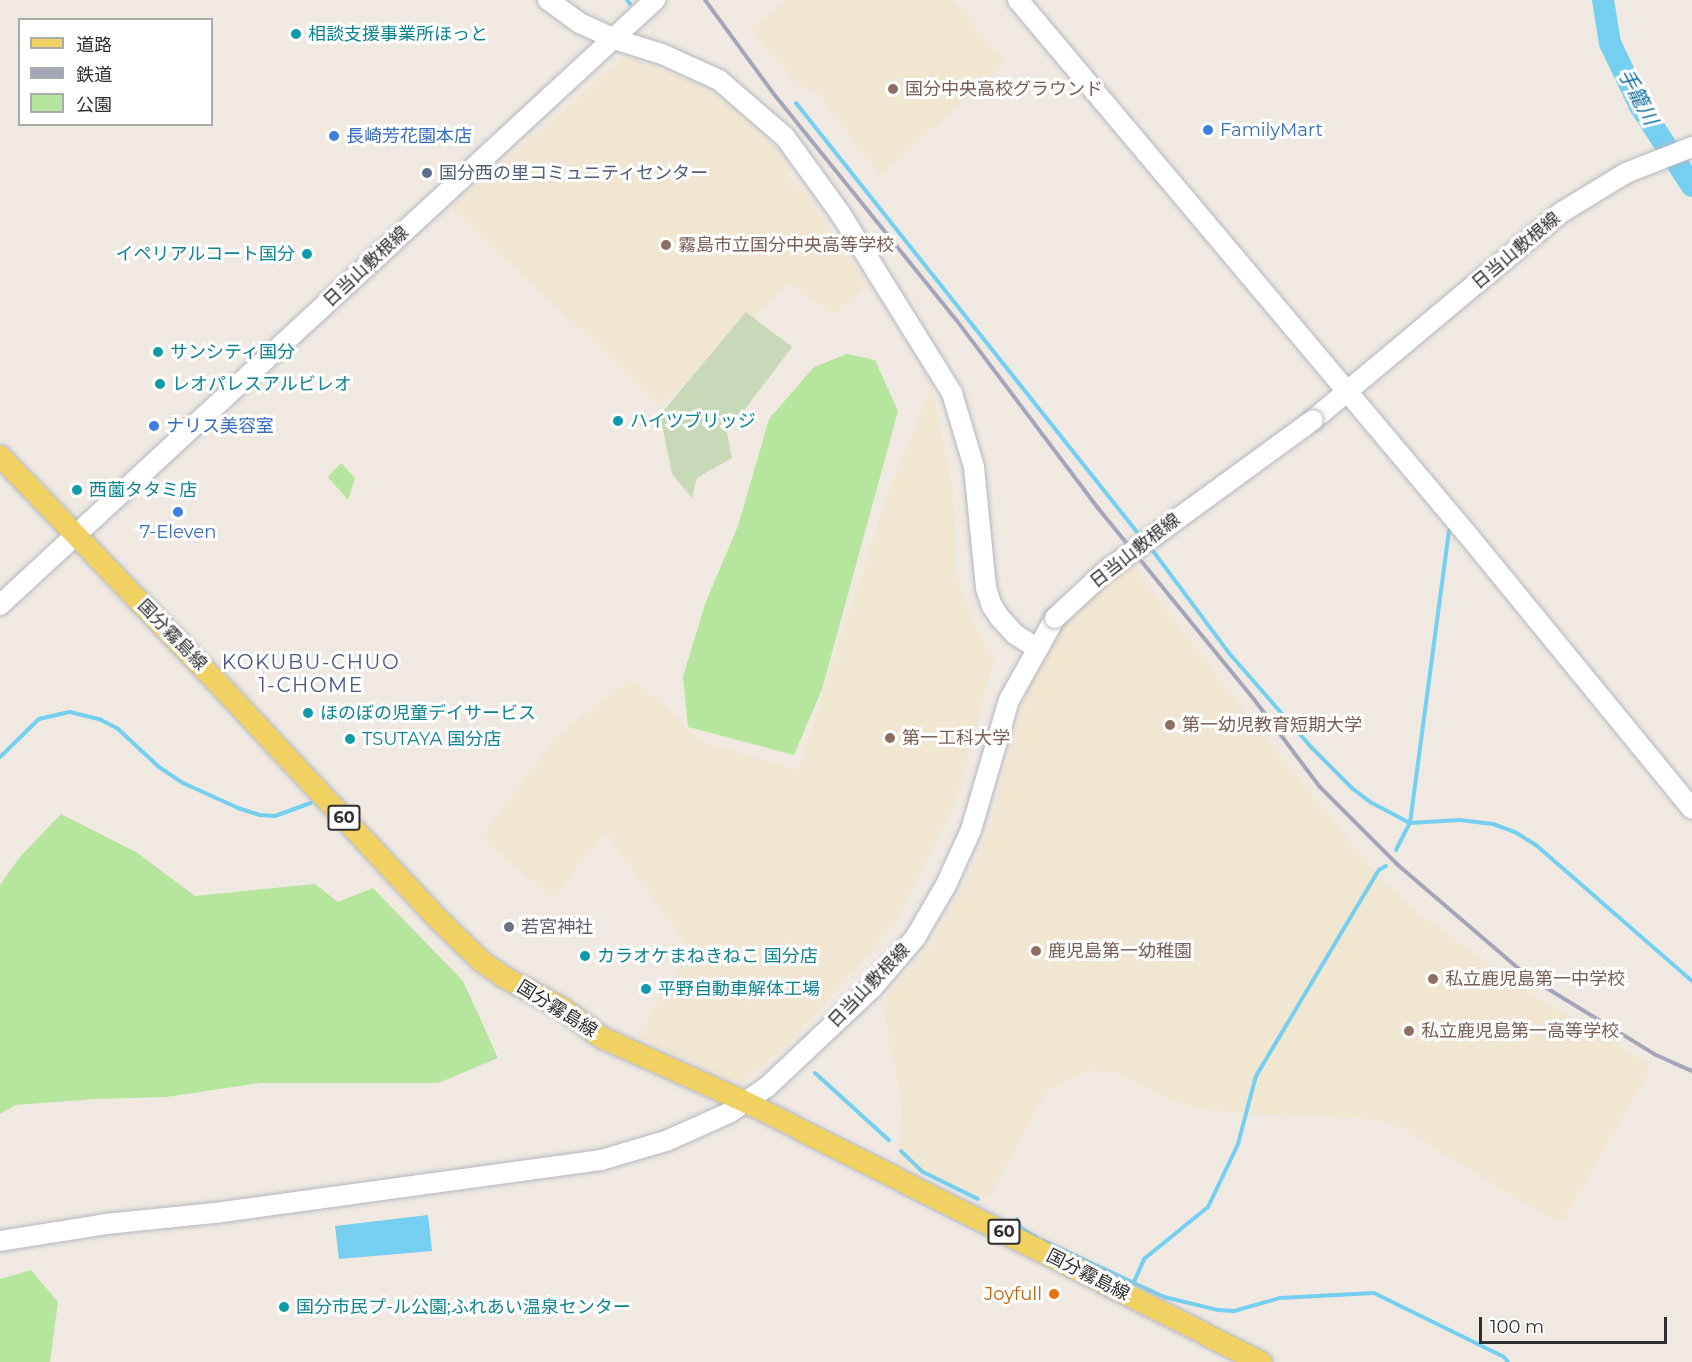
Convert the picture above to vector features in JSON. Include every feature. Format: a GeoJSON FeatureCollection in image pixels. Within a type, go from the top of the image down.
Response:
{"type":"FeatureCollection","features":[{"type":"Feature","properties":{"kind":"main road","name":"国分霧島線"},"geometry":{"type":"LineString","coordinates":[[0,456],[448,930],[480,960],[504,977],[562,1008],[601,1036],[746,1102],[1262,1362]]}},
{"type":"Feature","properties":{"kind":"street"},"geometry":{"type":"LineString","coordinates":[[548,0],[580,23],[614,39],[662,54],[719,80],[785,137],[840,213],[952,393],[974,467],[986,588],[992,606],[1000,618],[1016,635],[1036,648]]}},
{"type":"Feature","properties":{"kind":"street","name":"日当山敷根線"},"geometry":{"type":"LineString","coordinates":[[0,604],[655,0]]}},
{"type":"Feature","properties":{"kind":"street"},"geometry":{"type":"LineString","coordinates":[[1018,0],[1346,390],[1692,809]]}},
{"type":"Feature","properties":{"kind":"street","name":"日当山敷根線"},"geometry":{"type":"LineString","coordinates":[[0,1241],[106,1224],[226,1212],[601,1160],[666,1141],[746,1102],[767,1087],[873,987],[915,938],[946,885],[971,830],[1009,700],[1036,648],[1055,618],[1106,571],[1313,420],[1346,390],[1562,212],[1626,173],[1692,147]]}},
{"type":"Feature","properties":{"kind":"shaded area","name":"国分中央高校グラウンド"},"geometry":{"type":"Polygon","coordinates":[[[786,0],[953,0],[1006,63],[880,176],[818,94],[797,84],[751,29],[786,0]]]}},
{"type":"Feature","properties":{"kind":"shaded area","name":"霧島市立国分中央高等学校"},"geometry":{"type":"Polygon","coordinates":[[[625,56],[689,80],[742,114],[788,159],[788,175],[810,200],[867,283],[834,315],[788,283],[660,408],[612,359],[451,208],[625,56]]]}},
{"type":"Feature","properties":{"kind":"shaded area","name":"第一工科大学"},"geometry":{"type":"Polygon","coordinates":[[[932,386],[953,489],[956,571],[971,616],[994,660],[956,801],[894,925],[788,1045],[740,1084],[637,1037],[690,949],[605,833],[553,899],[480,837],[559,734],[627,682],[641,685],[703,742],[798,770],[889,490],[932,386]]]}},
{"type":"Feature","properties":{"kind":"shaded area"},"geometry":{"type":"Polygon","coordinates":[[[1131,563],[1245,712],[1374,871],[1418,913],[1534,996],[1644,1061],[1651,1068],[1563,1221],[1546,1216],[1407,1131],[1388,1122],[1361,1118],[1237,1113],[1195,1107],[1175,1102],[1113,1072],[1087,1071],[1066,1080],[1045,1094],[991,1194],[979,1202],[899,1162],[902,1108],[882,1001],[932,942],[966,882],[989,830],[1028,683],[1065,621],[1131,563]]]}},
{"type":"Feature","properties":{"kind":"green space"},"geometry":{"type":"Polygon","coordinates":[[[746,312],[792,347],[727,433],[732,458],[697,478],[692,498],[672,474],[660,415],[746,312]]]}},
{"type":"Feature","properties":{"kind":"green space"},"geometry":{"type":"Polygon","coordinates":[[[847,354],[875,360],[898,411],[822,689],[794,755],[688,727],[683,677],[705,604],[738,526],[769,419],[814,367],[847,354]]]}},
{"type":"Feature","properties":{"kind":"green space"},"geometry":{"type":"Polygon","coordinates":[[[341,463],[355,478],[348,500],[328,477],[341,463]]]}},
{"type":"Feature","properties":{"kind":"green space"},"geometry":{"type":"Polygon","coordinates":[[[61,814],[136,852],[195,896],[315,884],[338,902],[373,888],[463,981],[498,1058],[438,1083],[260,1083],[166,1097],[94,1099],[16,1105],[0,1114],[0,885],[19,858],[61,814]]]}},
{"type":"Feature","properties":{"kind":"green space"},"geometry":{"type":"Polygon","coordinates":[[[31,1270],[58,1302],[50,1362],[0,1362],[0,1279],[31,1270]]]}},
{"type":"Feature","properties":{"kind":"water"},"geometry":{"type":"Polygon","coordinates":[[[428,1215],[432,1251],[339,1259],[335,1226],[428,1215]]]}},
{"type":"Feature","properties":{"kind":"waterway"},"geometry":{"type":"LineString","coordinates":[[627,0],[630,4]]}},
{"type":"Feature","properties":{"kind":"waterway","name":"手籠川"},"geometry":{"type":"LineString","coordinates":[[1603,0],[1610,43],[1640,106],[1692,186]]}},
{"type":"Feature","properties":{"kind":"waterway"},"geometry":{"type":"LineString","coordinates":[[796,103],[1141,537]]}},
{"type":"Feature","properties":{"kind":"waterway"},"geometry":{"type":"LineString","coordinates":[[1396,850],[1410,823],[1449,531]]}},
{"type":"Feature","properties":{"kind":"waterway"},"geometry":{"type":"LineString","coordinates":[[1150,547],[1229,653],[1311,747],[1353,789],[1370,802],[1410,823],[1460,820],[1493,824],[1515,832],[1536,845],[1692,981]]}},
{"type":"Feature","properties":{"kind":"waterway"},"geometry":{"type":"LineString","coordinates":[[0,757],[39,719],[70,712],[101,720],[117,728],[159,767],[183,783],[238,808],[260,815],[275,816],[311,803]]}},
{"type":"Feature","properties":{"kind":"waterway"},"geometry":{"type":"LineString","coordinates":[[1133,1284],[1144,1259],[1208,1207],[1238,1144],[1256,1076],[1379,870],[1386,866]]}},
{"type":"Feature","properties":{"kind":"waterway"},"geometry":{"type":"LineString","coordinates":[[815,1073],[889,1140]]}},
{"type":"Feature","properties":{"kind":"waterway"},"geometry":{"type":"LineString","coordinates":[[901,1151],[923,1172],[978,1199]]}},
{"type":"Feature","properties":{"kind":"waterway"},"geometry":{"type":"LineString","coordinates":[[1017,1219],[1021,1228],[1037,1238]]}},
{"type":"Feature","properties":{"kind":"waterway"},"geometry":{"type":"LineString","coordinates":[[1044,1241],[1164,1297],[1218,1310],[1234,1311],[1280,1298],[1374,1293],[1504,1357],[1508,1362]]}},
{"type":"Feature","properties":{"kind":"railway"},"geometry":{"type":"LineString","coordinates":[[705,0],[773,93],[957,321],[1098,508],[1253,698],[1319,786],[1398,865],[1527,976],[1656,1055],[1692,1071]]}},
{"type":"Feature","properties":{"kind":"place","name":"相談支援事業所ほっと"},"geometry":{"type":"Point","coordinates":[296,34]}},
{"type":"Feature","properties":{"kind":"place","name":"国分中央高校グラウンド"},"geometry":{"type":"Point","coordinates":[893,89]}},
{"type":"Feature","properties":{"kind":"place","name":"FamilyMart"},"geometry":{"type":"Point","coordinates":[1208,130]}},
{"type":"Feature","properties":{"kind":"place","name":"長崎芳花園本店"},"geometry":{"type":"Point","coordinates":[334,136]}},
{"type":"Feature","properties":{"kind":"place","name":"国分西の里コミュニティセンター"},"geometry":{"type":"Point","coordinates":[427,173]}},
{"type":"Feature","properties":{"kind":"place","name":"霧島市立国分中央高等学校"},"geometry":{"type":"Point","coordinates":[666,245]}},
{"type":"Feature","properties":{"kind":"place","name":"イペリアルコート国分"},"geometry":{"type":"Point","coordinates":[307,254]}},
{"type":"Feature","properties":{"kind":"place","name":"サンシティ国分"},"geometry":{"type":"Point","coordinates":[158,352]}},
{"type":"Feature","properties":{"kind":"place","name":"レオパレスアルビレオ"},"geometry":{"type":"Point","coordinates":[160,384]}},
{"type":"Feature","properties":{"kind":"place","name":"ハイツブリッジ"},"geometry":{"type":"Point","coordinates":[618,421]}},
{"type":"Feature","properties":{"kind":"place","name":"ナリス美容室"},"geometry":{"type":"Point","coordinates":[154,426]}},
{"type":"Feature","properties":{"kind":"place","name":"西薗タタミ店"},"geometry":{"type":"Point","coordinates":[77,490]}},
{"type":"Feature","properties":{"kind":"place","name":"7-Eleven"},"geometry":{"type":"Point","coordinates":[178,512]}},
{"type":"Feature","properties":{"kind":"place","name":"ほのぼの児童デイサービス"},"geometry":{"type":"Point","coordinates":[308,713]}},
{"type":"Feature","properties":{"kind":"place","name":"第一幼児教育短期大学"},"geometry":{"type":"Point","coordinates":[1170,725]}},
{"type":"Feature","properties":{"kind":"place","name":"第一工科大学"},"geometry":{"type":"Point","coordinates":[890,738]}},
{"type":"Feature","properties":{"kind":"place","name":"TSUTAYA 国分店"},"geometry":{"type":"Point","coordinates":[350,739]}},
{"type":"Feature","properties":{"kind":"place","name":"若宮神社"},"geometry":{"type":"Point","coordinates":[509,927]}},
{"type":"Feature","properties":{"kind":"place","name":"鹿児島第一幼稚園"},"geometry":{"type":"Point","coordinates":[1036,951]}},
{"type":"Feature","properties":{"kind":"place","name":"カラオケまねきねこ 国分店"},"geometry":{"type":"Point","coordinates":[585,956]}},
{"type":"Feature","properties":{"kind":"place","name":"私立鹿児島第一中学校"},"geometry":{"type":"Point","coordinates":[1433,979]}},
{"type":"Feature","properties":{"kind":"place","name":"平野自動車解体工場"},"geometry":{"type":"Point","coordinates":[646,989]}},
{"type":"Feature","properties":{"kind":"place","name":"私立鹿児島第一高等学校"},"geometry":{"type":"Point","coordinates":[1409,1031]}},
{"type":"Feature","properties":{"kind":"place","name":"Joyfull"},"geometry":{"type":"Point","coordinates":[1054,1294]}},
{"type":"Feature","properties":{"kind":"place","name":"国分市民プ-ル公園;ふれあい温泉センター"},"geometry":{"type":"Point","coordinates":[284,1307]}},
{"type":"Feature","properties":{"kind":"district","name":"KOKUBU-CHUO 1-CHOME"},"geometry":{"type":"Point","coordinates":[311,674]}}]}
